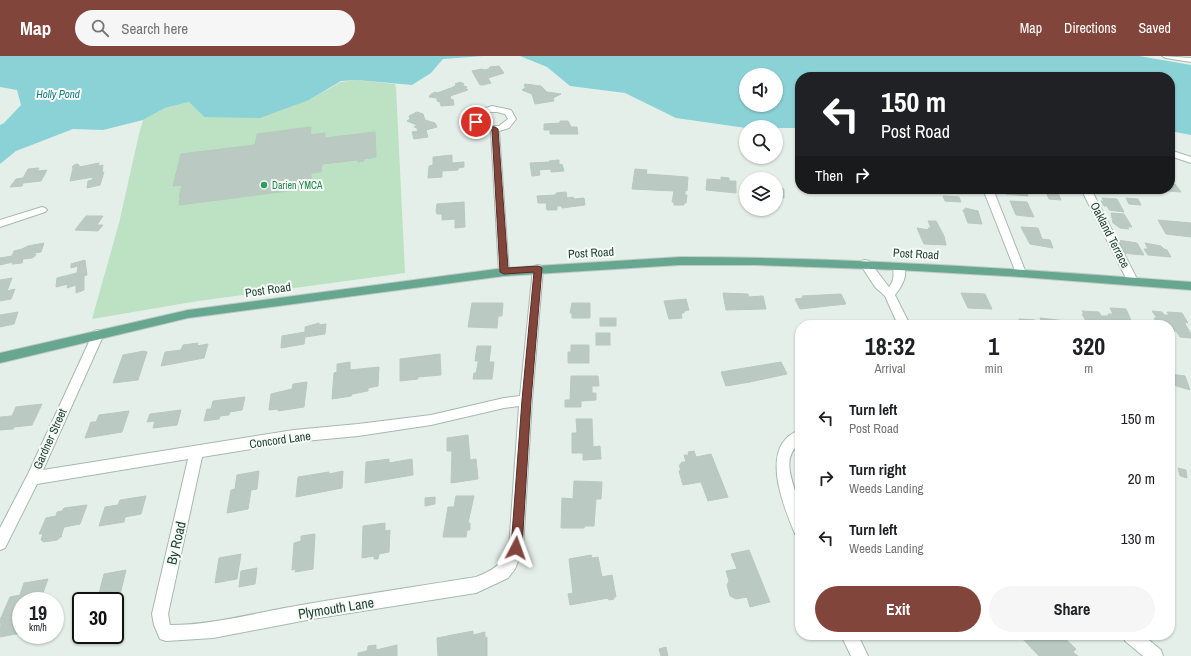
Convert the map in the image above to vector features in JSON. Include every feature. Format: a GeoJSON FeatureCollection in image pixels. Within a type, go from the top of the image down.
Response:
{"type":"FeatureCollection","features":[{"type":"Feature","properties":{"kind":"main road","name":"Post Road"},"geometry":{"type":"LineString","coordinates":[[0,358],[188,314],[538,268],[680,261],[865,264],[1021,273],[1191,286]]}},
{"type":"Feature","properties":{"kind":"street"},"geometry":{"type":"LineString","coordinates":[[1166,56],[1191,60]]}},
{"type":"Feature","properties":{"kind":"street"},"geometry":{"type":"LineString","coordinates":[[495,129],[504,272]]}},
{"type":"Feature","properties":{"kind":"street"},"geometry":{"type":"LineString","coordinates":[[1175,155],[1191,160]]}},
{"type":"Feature","properties":{"kind":"street"},"geometry":{"type":"LineString","coordinates":[[990,194],[1021,273]]}},
{"type":"Feature","properties":{"kind":"street","name":"Oakland Terrace"},"geometry":{"type":"LineString","coordinates":[[1089,194],[1133,281]]}},
{"type":"Feature","properties":{"kind":"street"},"geometry":{"type":"LineString","coordinates":[[0,224],[42,210]]}},
{"type":"Feature","properties":{"kind":"street"},"geometry":{"type":"LineString","coordinates":[[865,264],[879,284],[889,294],[902,320]]}},
{"type":"Feature","properties":{"kind":"street"},"geometry":{"type":"LineString","coordinates":[[889,294],[899,282],[899,266]]}},
{"type":"Feature","properties":{"kind":"street"},"geometry":{"type":"LineString","coordinates":[[526,400],[538,268]]}},
{"type":"Feature","properties":{"kind":"street","name":"Gardner Street"},"geometry":{"type":"LineString","coordinates":[[0,543],[33,478],[98,334]]}},
{"type":"Feature","properties":{"kind":"street","name":"Concord Lane"},"geometry":{"type":"LineString","coordinates":[[33,478],[196,453],[294,436],[358,430],[431,420],[504,403],[526,400]]}},
{"type":"Feature","properties":{"kind":"street","name":"Plymouth Lane"},"geometry":{"type":"LineString","coordinates":[[166,633],[187,634],[208,632],[290,615],[476,585],[504,572],[509,565],[516,548],[526,400]]}},
{"type":"Feature","properties":{"kind":"street"},"geometry":{"type":"LineString","coordinates":[[795,439],[791,442],[784,454],[784,470],[787,488],[795,513]]}},
{"type":"Feature","properties":{"kind":"street","name":"By Road"},"geometry":{"type":"LineString","coordinates":[[166,633],[162,625],[160,614],[196,453]]}},
{"type":"Feature","properties":{"kind":"street"},"geometry":{"type":"LineString","coordinates":[[852,640],[860,656]]}},
{"type":"Feature","properties":{"kind":"street"},"geometry":{"type":"LineString","coordinates":[[1137,640],[1155,656]]}},
{"type":"Feature","properties":{"kind":"green space","name":"Darien YMCA"},"geometry":{"type":"Polygon","coordinates":[[[357,80],[395,84],[396,87],[405,273],[198,301],[92,319],[119,223],[143,120],[165,108],[189,102],[204,117],[309,100],[341,82],[357,80]]]}},
{"type":"Feature","properties":{"kind":"water","name":"Holly Pond"},"geometry":{"type":"Polygon","coordinates":[[[0,56],[483,56],[443,59],[431,73],[412,85],[357,80],[341,81],[309,100],[260,118],[204,117],[189,102],[165,108],[143,120],[103,130],[73,129],[16,151],[0,164],[0,125],[4,123],[21,105],[17,90],[0,87],[0,56]]]}},
{"type":"Feature","properties":{"kind":"water"},"geometry":{"type":"Polygon","coordinates":[[[520,56],[1139,56],[1191,65],[1191,135],[1175,132],[1175,72],[795,72],[795,128],[783,128],[783,120],[739,120],[739,127],[676,118],[625,93],[570,86],[547,67],[520,56]]]}},
{"type":"Feature","properties":{"kind":"building"},"geometry":{"type":"Polygon","coordinates":[[[499,66],[504,73],[488,78],[491,83],[483,85],[480,85],[472,71],[484,70],[489,69],[490,67],[499,66]]]}},
{"type":"Feature","properties":{"kind":"building"},"geometry":{"type":"Polygon","coordinates":[[[460,82],[464,84],[461,85],[467,87],[465,88],[468,90],[450,96],[451,100],[453,99],[454,105],[441,106],[440,102],[437,101],[437,98],[429,97],[435,92],[437,93],[451,88],[460,82]]]}},
{"type":"Feature","properties":{"kind":"building"},"geometry":{"type":"Polygon","coordinates":[[[525,84],[541,86],[547,92],[561,94],[553,98],[554,101],[535,104],[532,94],[522,90],[526,87],[524,86],[525,84]]]}},
{"type":"Feature","properties":{"kind":"building"},"geometry":{"type":"Polygon","coordinates":[[[417,112],[423,114],[425,120],[435,123],[437,127],[426,130],[428,137],[414,139],[412,132],[418,131],[417,128],[414,127],[417,125],[407,121],[410,119],[409,116],[417,112]]]}},
{"type":"Feature","properties":{"kind":"building"},"geometry":{"type":"Polygon","coordinates":[[[560,121],[568,121],[571,127],[577,127],[578,134],[550,134],[550,130],[544,130],[544,124],[560,123],[560,121]]]}},
{"type":"Feature","properties":{"kind":"building"},"geometry":{"type":"Polygon","coordinates":[[[311,127],[310,135],[325,133],[325,138],[375,132],[376,157],[364,159],[364,161],[358,162],[358,160],[322,164],[321,172],[311,173],[311,188],[179,205],[182,185],[173,186],[181,154],[255,145],[257,134],[311,127]]]}},
{"type":"Feature","properties":{"kind":"building"},"geometry":{"type":"Polygon","coordinates":[[[452,155],[452,163],[464,162],[464,167],[458,168],[458,170],[442,171],[442,177],[428,178],[429,166],[433,165],[433,157],[452,155]]]}},
{"type":"Feature","properties":{"kind":"building"},"geometry":{"type":"Polygon","coordinates":[[[559,160],[559,165],[562,164],[564,171],[551,172],[551,169],[539,170],[540,175],[532,176],[530,163],[559,160]]]}},
{"type":"Feature","properties":{"kind":"building"},"geometry":{"type":"Polygon","coordinates":[[[99,163],[98,166],[103,165],[102,173],[104,172],[100,185],[87,188],[88,181],[92,180],[93,177],[70,181],[72,167],[74,165],[77,164],[79,167],[99,163]]]}},
{"type":"Feature","properties":{"kind":"building"},"geometry":{"type":"Polygon","coordinates":[[[39,168],[37,171],[47,170],[41,181],[23,183],[22,186],[10,187],[16,179],[23,178],[28,169],[39,168]]]}},
{"type":"Feature","properties":{"kind":"building"},"geometry":{"type":"Polygon","coordinates":[[[635,169],[647,170],[646,174],[688,177],[687,191],[685,190],[685,195],[687,195],[686,203],[684,203],[684,205],[674,205],[674,202],[672,202],[674,191],[632,189],[635,169]]]}},
{"type":"Feature","properties":{"kind":"building"},"geometry":{"type":"Polygon","coordinates":[[[721,177],[729,178],[729,181],[736,181],[736,193],[706,190],[707,179],[721,180],[721,177]]]}},
{"type":"Feature","properties":{"kind":"building"},"geometry":{"type":"Polygon","coordinates":[[[1175,184],[1181,192],[1175,192],[1175,184]]]}},
{"type":"Feature","properties":{"kind":"building"},"geometry":{"type":"Polygon","coordinates":[[[566,192],[567,198],[584,198],[585,205],[562,208],[562,206],[557,206],[557,210],[547,210],[546,203],[538,203],[537,196],[556,195],[556,193],[566,192]]]}},
{"type":"Feature","properties":{"kind":"building"},"geometry":{"type":"Polygon","coordinates":[[[1006,194],[1027,194],[1028,196],[1006,194]]]}},
{"type":"Feature","properties":{"kind":"building"},"geometry":{"type":"Polygon","coordinates":[[[1047,194],[1058,194],[1061,200],[1049,199],[1047,194]]]}},
{"type":"Feature","properties":{"kind":"building"},"geometry":{"type":"Polygon","coordinates":[[[943,196],[959,197],[961,202],[945,201],[943,196]]]}},
{"type":"Feature","properties":{"kind":"building"},"geometry":{"type":"Polygon","coordinates":[[[1102,198],[1117,199],[1124,212],[1109,210],[1101,201],[1104,201],[1102,198]]]}},
{"type":"Feature","properties":{"kind":"building"},"geometry":{"type":"Polygon","coordinates":[[[1126,198],[1138,199],[1141,205],[1129,204],[1126,198]]]}},
{"type":"Feature","properties":{"kind":"building"},"geometry":{"type":"Polygon","coordinates":[[[1010,201],[1027,202],[1034,217],[1016,215],[1010,201]]]}},
{"type":"Feature","properties":{"kind":"building"},"geometry":{"type":"Polygon","coordinates":[[[464,202],[465,227],[455,228],[455,219],[442,220],[442,214],[437,214],[437,204],[464,202]]]}},
{"type":"Feature","properties":{"kind":"building"},"geometry":{"type":"Polygon","coordinates":[[[965,208],[978,211],[982,224],[968,223],[963,210],[965,210],[965,208]]]}},
{"type":"Feature","properties":{"kind":"building"},"geometry":{"type":"Polygon","coordinates":[[[1111,213],[1124,214],[1132,227],[1127,227],[1129,229],[1120,228],[1113,223],[1111,213]]]}},
{"type":"Feature","properties":{"kind":"building"},"geometry":{"type":"Polygon","coordinates":[[[86,216],[103,216],[97,225],[103,225],[98,231],[75,230],[86,216]]]}},
{"type":"Feature","properties":{"kind":"building"},"geometry":{"type":"Polygon","coordinates":[[[1158,220],[1191,223],[1191,237],[1166,234],[1158,220]]]}},
{"type":"Feature","properties":{"kind":"building"},"geometry":{"type":"Polygon","coordinates":[[[928,221],[936,221],[944,236],[946,245],[924,244],[917,228],[929,230],[928,228],[931,228],[928,221]]]}},
{"type":"Feature","properties":{"kind":"building"},"geometry":{"type":"Polygon","coordinates":[[[1021,227],[1038,228],[1042,239],[1050,240],[1053,248],[1030,244],[1021,227]]]}},
{"type":"Feature","properties":{"kind":"building"},"geometry":{"type":"Polygon","coordinates":[[[1118,240],[1137,243],[1144,255],[1121,253],[1118,246],[1124,247],[1120,245],[1118,240]]]}},
{"type":"Feature","properties":{"kind":"building"},"geometry":{"type":"Polygon","coordinates":[[[44,243],[41,252],[34,253],[33,254],[36,254],[32,258],[23,259],[22,263],[12,264],[13,262],[0,265],[0,258],[12,256],[14,251],[28,246],[44,243]]]}},
{"type":"Feature","properties":{"kind":"building"},"geometry":{"type":"Polygon","coordinates":[[[1145,243],[1161,246],[1167,250],[1171,257],[1148,255],[1144,249],[1148,249],[1145,243]]]}},
{"type":"Feature","properties":{"kind":"building"},"geometry":{"type":"Polygon","coordinates":[[[85,260],[87,275],[84,276],[84,290],[76,293],[76,285],[67,288],[68,284],[56,287],[57,278],[77,273],[78,266],[71,268],[71,264],[85,260]]]}},
{"type":"Feature","properties":{"kind":"building"},"geometry":{"type":"Polygon","coordinates":[[[12,278],[7,291],[15,289],[11,299],[0,301],[0,280],[12,278]]]}},
{"type":"Feature","properties":{"kind":"building"},"geometry":{"type":"Polygon","coordinates":[[[723,293],[748,294],[749,297],[763,296],[766,309],[726,310],[723,293]]]}},
{"type":"Feature","properties":{"kind":"building"},"geometry":{"type":"Polygon","coordinates":[[[961,293],[985,294],[992,309],[968,308],[961,293]]]}},
{"type":"Feature","properties":{"kind":"building"},"geometry":{"type":"Polygon","coordinates":[[[841,294],[846,304],[800,309],[795,299],[803,298],[802,296],[841,294]]]}},
{"type":"Feature","properties":{"kind":"building"},"geometry":{"type":"Polygon","coordinates":[[[686,299],[689,310],[681,313],[682,318],[669,319],[664,301],[686,299]]]}},
{"type":"Feature","properties":{"kind":"building"},"geometry":{"type":"Polygon","coordinates":[[[472,303],[503,303],[502,316],[498,316],[497,328],[468,327],[472,303]]]}},
{"type":"Feature","properties":{"kind":"building"},"geometry":{"type":"Polygon","coordinates":[[[572,303],[590,303],[590,318],[572,318],[572,313],[570,313],[572,303]]]}},
{"type":"Feature","properties":{"kind":"building"},"geometry":{"type":"Polygon","coordinates":[[[1110,308],[1126,309],[1131,320],[1085,320],[1082,311],[1099,312],[1101,316],[1109,316],[1108,314],[1113,314],[1110,308]]]}},
{"type":"Feature","properties":{"kind":"building"},"geometry":{"type":"Polygon","coordinates":[[[1152,311],[1162,312],[1164,315],[1169,315],[1167,312],[1182,313],[1188,323],[1184,322],[1191,334],[1191,338],[1180,337],[1175,331],[1175,320],[1155,320],[1154,318],[1157,318],[1152,311]]]}},
{"type":"Feature","properties":{"kind":"building"},"geometry":{"type":"Polygon","coordinates":[[[18,312],[14,324],[0,327],[0,315],[18,312]]]}},
{"type":"Feature","properties":{"kind":"building"},"geometry":{"type":"Polygon","coordinates":[[[600,318],[616,318],[616,326],[600,326],[600,318]]]}},
{"type":"Feature","properties":{"kind":"building"},"geometry":{"type":"Polygon","coordinates":[[[1040,318],[1057,320],[1041,320],[1040,318]]]}},
{"type":"Feature","properties":{"kind":"building"},"geometry":{"type":"Polygon","coordinates":[[[319,323],[319,325],[326,324],[325,334],[305,337],[304,344],[281,348],[282,336],[305,332],[305,327],[319,323]]]}},
{"type":"Feature","properties":{"kind":"building"},"geometry":{"type":"Polygon","coordinates":[[[596,333],[610,333],[610,345],[596,345],[596,333]]]}},
{"type":"Feature","properties":{"kind":"building"},"geometry":{"type":"Polygon","coordinates":[[[198,343],[197,346],[208,344],[204,358],[161,366],[165,352],[181,350],[183,345],[198,343]]]}},
{"type":"Feature","properties":{"kind":"building"},"geometry":{"type":"Polygon","coordinates":[[[571,345],[589,345],[589,363],[568,363],[568,352],[571,352],[571,345]]]}},
{"type":"Feature","properties":{"kind":"building"},"geometry":{"type":"Polygon","coordinates":[[[477,346],[491,346],[489,362],[494,362],[492,379],[473,379],[478,363],[478,361],[475,361],[477,346]]]}},
{"type":"Feature","properties":{"kind":"building"},"geometry":{"type":"Polygon","coordinates":[[[144,351],[147,352],[138,380],[113,383],[123,355],[144,351]]]}},
{"type":"Feature","properties":{"kind":"building"},"geometry":{"type":"Polygon","coordinates":[[[440,354],[441,375],[418,377],[418,379],[400,381],[400,359],[440,354]]]}},
{"type":"Feature","properties":{"kind":"building"},"geometry":{"type":"Polygon","coordinates":[[[350,362],[350,370],[379,367],[378,386],[368,388],[368,391],[352,394],[351,396],[332,399],[334,373],[337,372],[337,364],[350,362]]]}},
{"type":"Feature","properties":{"kind":"building"},"geometry":{"type":"Polygon","coordinates":[[[781,362],[787,374],[726,386],[721,372],[781,362]]]}},
{"type":"Feature","properties":{"kind":"building"},"geometry":{"type":"Polygon","coordinates":[[[1175,375],[1185,376],[1190,390],[1175,386],[1175,375]]]}},
{"type":"Feature","properties":{"kind":"building"},"geometry":{"type":"Polygon","coordinates":[[[571,376],[598,376],[599,386],[592,386],[592,393],[596,393],[596,400],[581,401],[581,407],[565,407],[565,400],[570,400],[571,376]]]}},
{"type":"Feature","properties":{"kind":"building"},"geometry":{"type":"Polygon","coordinates":[[[307,382],[304,407],[278,411],[278,409],[269,410],[271,394],[292,389],[293,384],[307,382]]]}},
{"type":"Feature","properties":{"kind":"building"},"geometry":{"type":"Polygon","coordinates":[[[245,397],[242,410],[230,412],[229,415],[220,416],[219,419],[204,421],[207,409],[211,409],[213,401],[245,397]]]}},
{"type":"Feature","properties":{"kind":"building"},"geometry":{"type":"Polygon","coordinates":[[[42,404],[32,425],[0,430],[0,417],[12,416],[16,407],[42,404]]]}},
{"type":"Feature","properties":{"kind":"building"},"geometry":{"type":"Polygon","coordinates":[[[181,410],[177,425],[153,428],[155,421],[147,422],[150,414],[181,410]]]}},
{"type":"Feature","properties":{"kind":"building"},"geometry":{"type":"Polygon","coordinates":[[[129,411],[122,432],[85,438],[91,422],[96,422],[99,415],[129,411]]]}},
{"type":"Feature","properties":{"kind":"building"},"geometry":{"type":"Polygon","coordinates":[[[576,419],[592,419],[593,447],[600,446],[601,459],[583,460],[583,453],[572,453],[572,433],[577,433],[576,419]]]}},
{"type":"Feature","properties":{"kind":"building"},"geometry":{"type":"Polygon","coordinates":[[[468,435],[470,460],[476,459],[478,479],[451,483],[452,451],[447,451],[447,438],[468,435]]]}},
{"type":"Feature","properties":{"kind":"building"},"geometry":{"type":"Polygon","coordinates":[[[694,451],[696,457],[711,454],[728,497],[708,501],[701,482],[683,485],[679,466],[682,462],[686,462],[684,455],[689,455],[688,452],[694,451]]]}},
{"type":"Feature","properties":{"kind":"building"},"geometry":{"type":"Polygon","coordinates":[[[389,459],[389,463],[412,459],[413,475],[365,483],[366,462],[389,459]]]}},
{"type":"Feature","properties":{"kind":"building"},"geometry":{"type":"Polygon","coordinates":[[[1178,468],[1186,470],[1187,478],[1180,476],[1178,468]]]}},
{"type":"Feature","properties":{"kind":"building"},"geometry":{"type":"Polygon","coordinates":[[[259,471],[257,489],[251,490],[248,509],[227,513],[231,490],[235,489],[237,475],[259,471]]]}},
{"type":"Feature","properties":{"kind":"building"},"geometry":{"type":"Polygon","coordinates":[[[343,471],[342,488],[296,497],[298,477],[343,471]]]}},
{"type":"Feature","properties":{"kind":"building"},"geometry":{"type":"Polygon","coordinates":[[[574,481],[602,482],[601,499],[596,499],[594,526],[585,526],[584,528],[561,528],[562,498],[573,499],[574,481]]]}},
{"type":"Feature","properties":{"kind":"building"},"geometry":{"type":"Polygon","coordinates":[[[146,496],[141,514],[125,517],[124,522],[99,526],[105,507],[118,505],[120,500],[146,496]]]}},
{"type":"Feature","properties":{"kind":"building"},"geometry":{"type":"Polygon","coordinates":[[[456,496],[474,496],[468,523],[470,523],[470,530],[467,530],[466,537],[443,537],[448,507],[454,507],[456,496]]]}},
{"type":"Feature","properties":{"kind":"building"},"geometry":{"type":"Polygon","coordinates":[[[435,497],[435,504],[425,506],[425,498],[435,497]]]}},
{"type":"Feature","properties":{"kind":"building"},"geometry":{"type":"Polygon","coordinates":[[[87,505],[80,524],[64,527],[62,536],[57,540],[44,542],[41,540],[43,534],[39,534],[46,518],[56,516],[57,512],[62,511],[64,508],[87,505]]]}},
{"type":"Feature","properties":{"kind":"building"},"geometry":{"type":"Polygon","coordinates":[[[385,523],[385,531],[390,530],[389,552],[379,554],[378,559],[374,559],[374,556],[362,558],[363,526],[385,523]]]}},
{"type":"Feature","properties":{"kind":"building"},"geometry":{"type":"Polygon","coordinates":[[[315,534],[313,569],[295,572],[296,569],[292,570],[294,543],[301,541],[301,536],[315,534]]]}},
{"type":"Feature","properties":{"kind":"building"},"geometry":{"type":"Polygon","coordinates":[[[749,550],[770,602],[750,607],[747,597],[736,599],[730,596],[727,585],[729,581],[726,571],[737,569],[731,554],[749,550]]]}},
{"type":"Feature","properties":{"kind":"building"},"geometry":{"type":"Polygon","coordinates":[[[241,554],[237,579],[215,583],[219,558],[241,554]]]}},
{"type":"Feature","properties":{"kind":"building"},"geometry":{"type":"Polygon","coordinates":[[[591,555],[592,558],[598,557],[602,577],[612,575],[616,597],[609,600],[608,598],[570,605],[568,594],[573,593],[569,559],[591,555]]]}},
{"type":"Feature","properties":{"kind":"building"},"geometry":{"type":"Polygon","coordinates":[[[257,568],[255,584],[239,587],[241,571],[257,568]]]}},
{"type":"Feature","properties":{"kind":"building"},"geometry":{"type":"Polygon","coordinates":[[[126,570],[121,592],[99,592],[104,574],[126,570]]]}},
{"type":"Feature","properties":{"kind":"building"},"geometry":{"type":"Polygon","coordinates":[[[48,579],[43,592],[21,592],[24,583],[48,579]]]}},
{"type":"Feature","properties":{"kind":"building"},"geometry":{"type":"Polygon","coordinates":[[[10,597],[12,597],[12,635],[0,637],[0,620],[10,597]]]}},
{"type":"Feature","properties":{"kind":"building"},"geometry":{"type":"Polygon","coordinates":[[[473,631],[473,635],[485,632],[485,638],[487,637],[487,656],[438,656],[437,638],[473,631]]]}},
{"type":"Feature","properties":{"kind":"building"},"geometry":{"type":"Polygon","coordinates":[[[1024,640],[1066,640],[1076,649],[1073,652],[1078,656],[1039,656],[1024,640]]]}},
{"type":"Feature","properties":{"kind":"building"},"geometry":{"type":"Polygon","coordinates":[[[376,645],[376,650],[397,645],[397,656],[358,656],[358,653],[367,651],[368,646],[376,645]]]}},
{"type":"Feature","properties":{"kind":"building"},"geometry":{"type":"Polygon","coordinates":[[[666,647],[668,656],[661,656],[659,649],[666,647]]]}},
{"type":"Feature","properties":{"kind":"place","name":"Darien YMCA"},"geometry":{"type":"Point","coordinates":[264,185]}},
{"type":"Feature","properties":{"kind":"route"},"geometry":{"type":"LineString","coordinates":[[476,122],[483,128],[495,129],[504,272],[538,268],[526,400],[516,548]]}}]}
